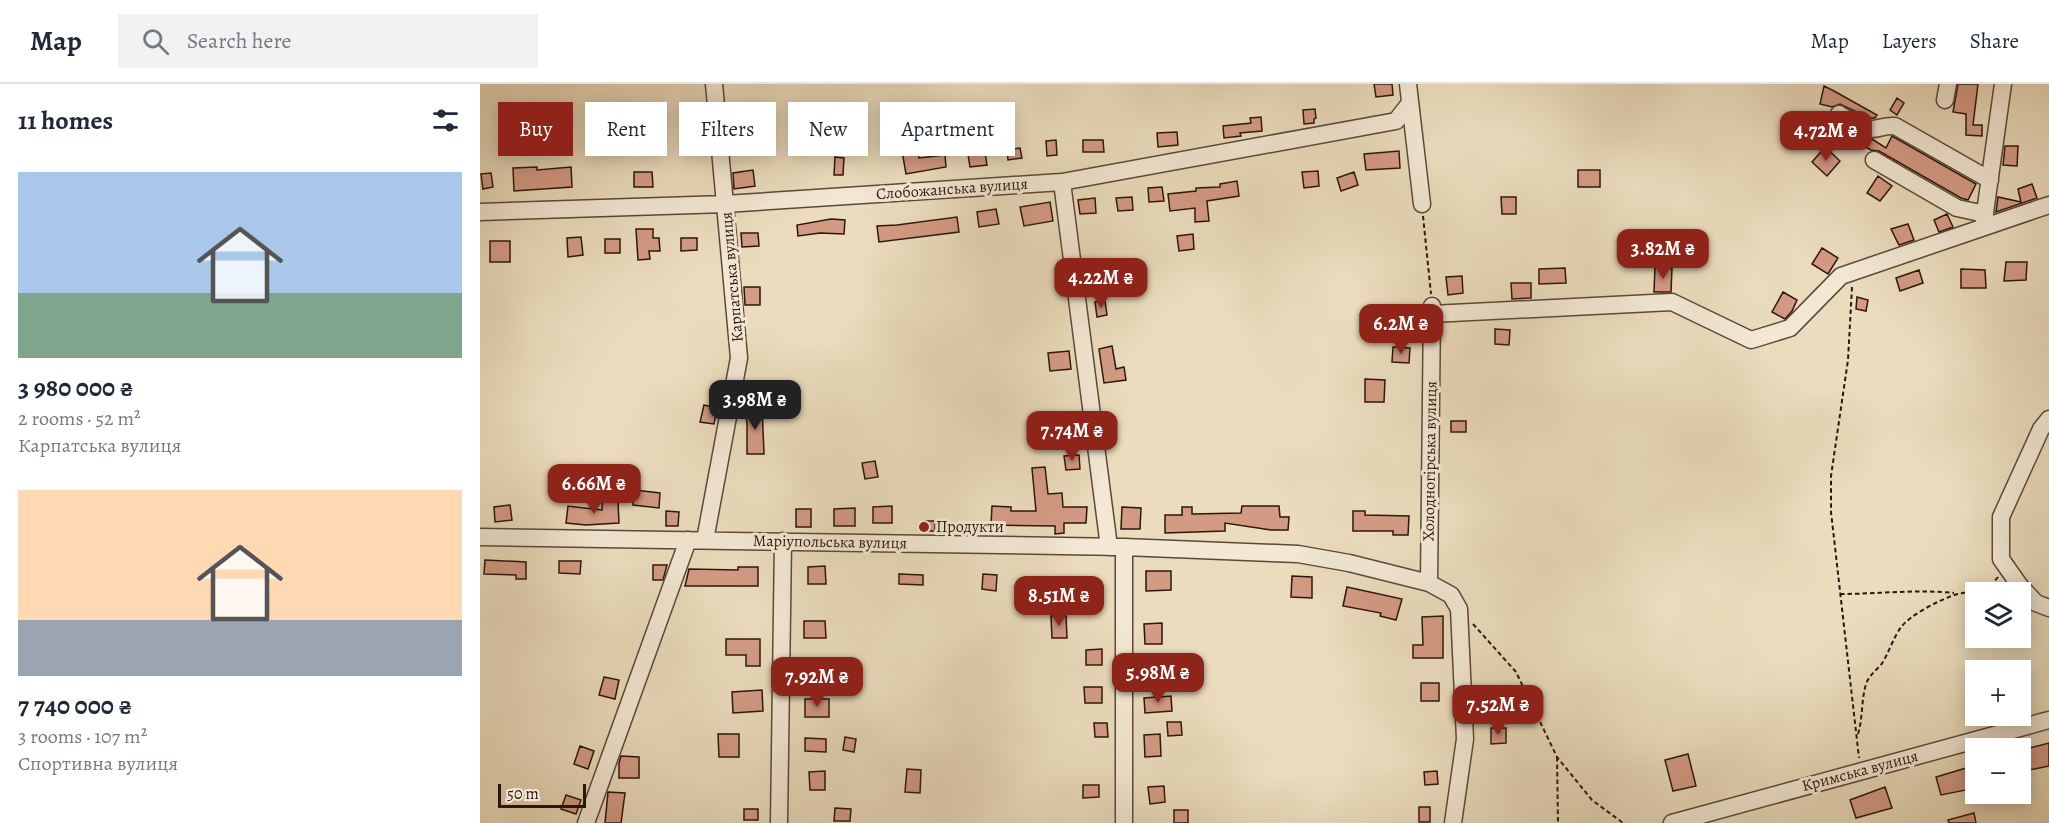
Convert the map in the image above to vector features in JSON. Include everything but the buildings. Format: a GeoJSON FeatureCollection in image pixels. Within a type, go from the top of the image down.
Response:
{"type":"FeatureCollection","features":[{"type":"Feature","properties":{"kind":"street","name":"Карпатська вулиця"},"geometry":{"type":"LineString","coordinates":[[586,823],[639,677],[697,540],[739,358],[714,84]]}},
{"type":"Feature","properties":{"kind":"street"},"geometry":{"type":"LineString","coordinates":[[1408,84],[1422,204]]}},
{"type":"Feature","properties":{"kind":"street"},"geometry":{"type":"LineString","coordinates":[[1984,220],[2003,84]]}},
{"type":"Feature","properties":{"kind":"street","name":"Слобожанська вулиця"},"geometry":{"type":"LineString","coordinates":[[480,212],[725,204],[1062,182],[1396,121],[1410,103]]}},
{"type":"Feature","properties":{"kind":"street"},"geometry":{"type":"LineString","coordinates":[[1839,114],[1865,128],[1895,126],[1989,180]]}},
{"type":"Feature","properties":{"kind":"street"},"geometry":{"type":"LineString","coordinates":[[1874,160],[1958,208],[1984,220]]}},
{"type":"Feature","properties":{"kind":"street"},"geometry":{"type":"LineString","coordinates":[[1062,182],[1116,547],[1124,823]]}},
{"type":"Feature","properties":{"kind":"street"},"geometry":{"type":"LineString","coordinates":[[1432,310],[1672,302],[1751,340],[1790,327],[1841,276],[1984,220],[2049,205]]}},
{"type":"Feature","properties":{"kind":"street","name":"Холодногірська вулиця"},"geometry":{"type":"LineString","coordinates":[[1429,583],[1432,310]]}},
{"type":"Feature","properties":{"kind":"street"},"geometry":{"type":"LineString","coordinates":[[2049,419],[2041,429],[2001,518],[2001,559],[2020,586],[2036,603],[2049,608]]}},
{"type":"Feature","properties":{"kind":"street","name":"Маріупольська вулиця"},"geometry":{"type":"LineString","coordinates":[[480,537],[1116,547],[1298,554],[1349,563],[1429,583]]}},
{"type":"Feature","properties":{"kind":"street"},"geometry":{"type":"LineString","coordinates":[[779,823],[783,542]]}},
{"type":"Feature","properties":{"kind":"street"},"geometry":{"type":"LineString","coordinates":[[1429,583],[1451,595],[1459,609],[1465,739],[1453,823]]}},
{"type":"Feature","properties":{"kind":"street","name":"Кримська вулиця"},"geometry":{"type":"LineString","coordinates":[[1672,823],[2049,720]]}},
{"type":"Feature","properties":{"kind":"path"},"geometry":{"type":"LineString","coordinates":[[1422,204],[1432,310]]}},
{"type":"Feature","properties":{"kind":"path"},"geometry":{"type":"LineString","coordinates":[[1852,272],[1848,360],[1832,476],[1831,512],[1861,771]]}},
{"type":"Feature","properties":{"kind":"path"},"geometry":{"type":"LineString","coordinates":[[1994,582],[2002,573],[2001,559]]}},
{"type":"Feature","properties":{"kind":"path"},"geometry":{"type":"LineString","coordinates":[[1840,594],[1933,591],[1958,594]]}},
{"type":"Feature","properties":{"kind":"path"},"geometry":{"type":"LineString","coordinates":[[1857,737],[1867,682],[1873,671],[1880,666],[1901,626],[1921,612],[1965,592]]}},
{"type":"Feature","properties":{"kind":"path"},"geometry":{"type":"LineString","coordinates":[[1459,609],[1516,672],[1557,756],[1592,800],[1623,823]]}},
{"type":"Feature","properties":{"kind":"path"},"geometry":{"type":"LineString","coordinates":[[1557,756],[1558,823]]}},
{"type":"Feature","properties":{"kind":"place","name":"Продукти"},"geometry":{"type":"Point","coordinates":[924,527]}}]}
